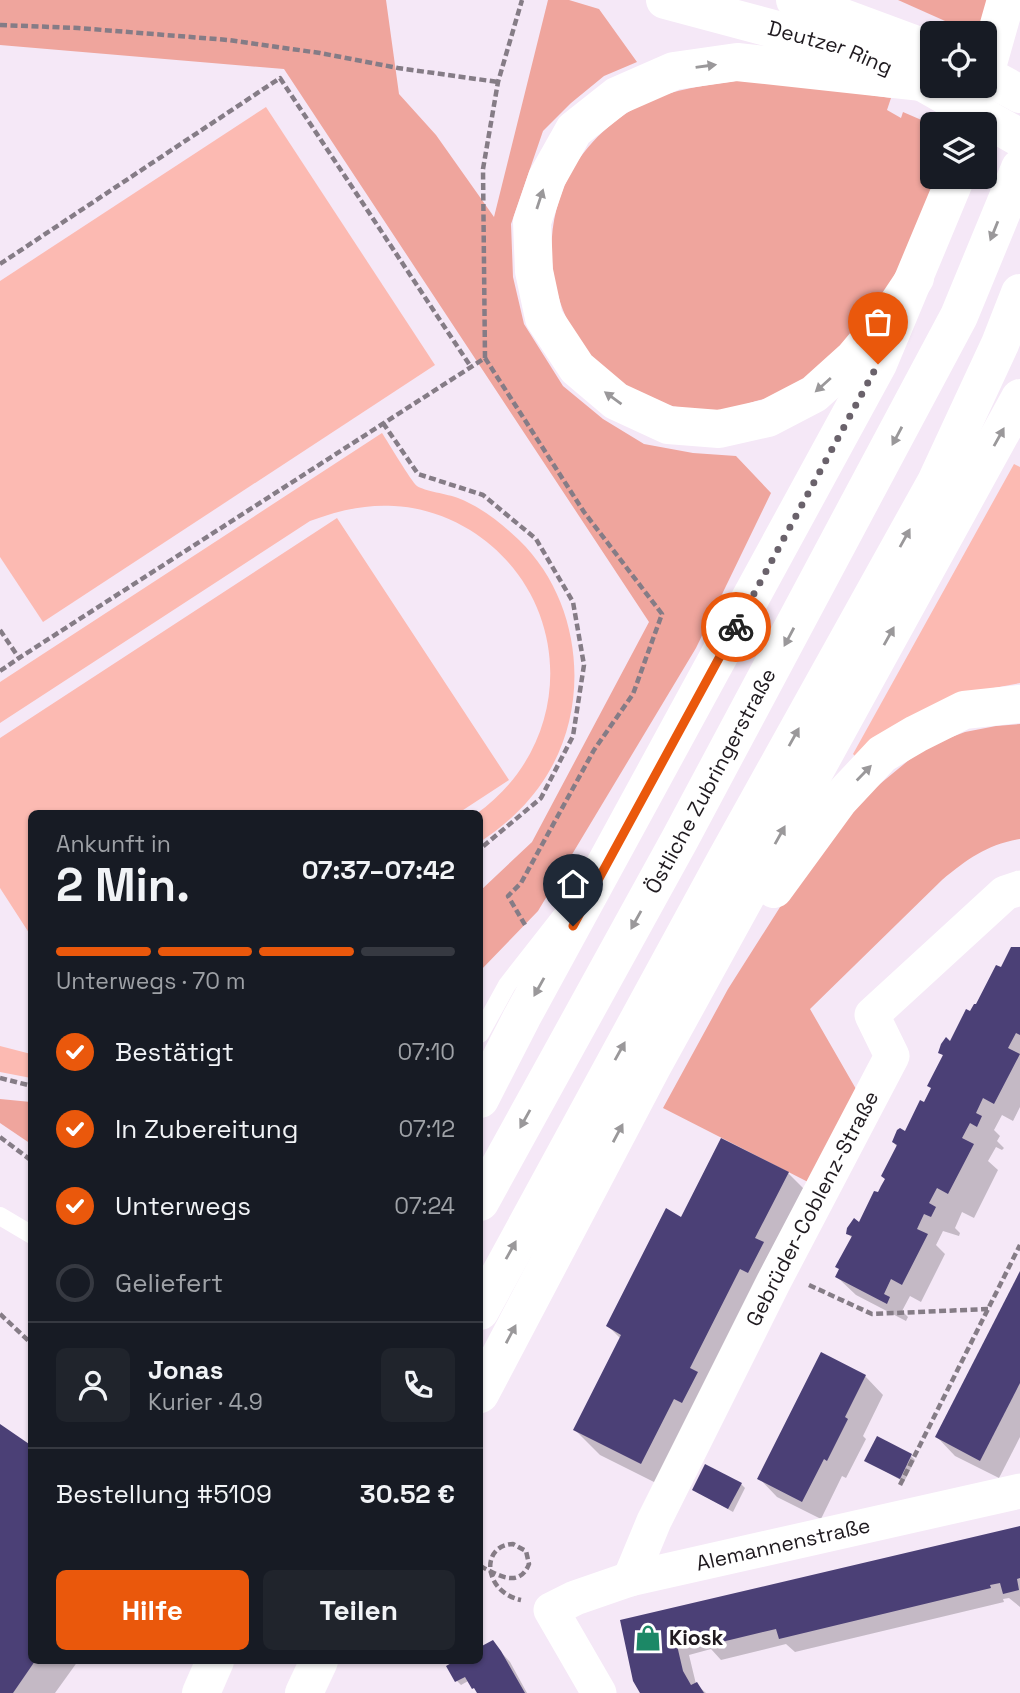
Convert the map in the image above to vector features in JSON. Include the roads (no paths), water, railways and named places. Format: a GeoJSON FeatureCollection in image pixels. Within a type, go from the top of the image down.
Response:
{"type":"FeatureCollection","features":[{"type":"Feature","properties":{"kind":"highway","name":"Deutzer Ring"},"geometry":{"type":"LineString","coordinates":[[665,0],[841,47],[920,58]]}},
{"type":"Feature","properties":{"kind":"highway","name":"Deutzer Ring"},"geometry":{"type":"LineString","coordinates":[[796,0],[920,58]]}},
{"type":"Feature","properties":{"kind":"highway"},"geometry":{"type":"LineString","coordinates":[[852,0],[920,58]]}},
{"type":"Feature","properties":{"kind":"highway"},"geometry":{"type":"LineString","coordinates":[[997,32],[1006,0]]}},
{"type":"Feature","properties":{"kind":"highway"},"geometry":{"type":"LineString","coordinates":[[915,278],[891,314],[854,358],[814,394],[768,418],[719,429],[668,425],[615,401],[578,368],[544,318],[534,271],[533,222],[547,178],[574,131],[617,96],[674,71],[737,62],[920,58]]}},
{"type":"Feature","properties":{"kind":"highway"},"geometry":{"type":"LineString","coordinates":[[997,82],[1020,94]]}},
{"type":"Feature","properties":{"kind":"highway","name":"Deutzer Ring"},"geometry":{"type":"LineString","coordinates":[[970,98],[1020,138]]}},
{"type":"Feature","properties":{"kind":"highway","name":"Östliche Zubringerstraße"},"geometry":{"type":"LineString","coordinates":[[483,1197],[680,839],[959,316],[1020,168]]}},
{"type":"Feature","properties":{"kind":"highway"},"geometry":{"type":"LineString","coordinates":[[483,1094],[878,364],[951,189]]}},
{"type":"Feature","properties":{"kind":"highway"},"geometry":{"type":"LineString","coordinates":[[483,1305],[725,860],[936,482],[1000,344],[1020,293]]}},
{"type":"Feature","properties":{"kind":"highway"},"geometry":{"type":"LineString","coordinates":[[483,1388],[652,1067],[1020,398]]}},
{"type":"Feature","properties":{"kind":"highway"},"geometry":{"type":"LineString","coordinates":[[652,1067],[839,800],[882,754],[964,710],[1020,704]]}},
{"type":"Feature","properties":{"kind":"highway"},"geometry":{"type":"LineString","coordinates":[[201,1693],[214,1664]]}},
{"type":"Feature","properties":{"kind":"highway"},"geometry":{"type":"LineString","coordinates":[[230,1693],[243,1664]]}},
{"type":"Feature","properties":{"kind":"highway"},"geometry":{"type":"LineString","coordinates":[[304,1693],[318,1664]]}},
{"type":"Feature","properties":{"kind":"street","name":"Gebrüder-Coblenz-Straße"},"geometry":{"type":"LineString","coordinates":[[630,1579],[654,1521],[892,1056],[872,1015],[1005,893],[1020,888]]}},
{"type":"Feature","properties":{"kind":"street","name":"Alemannenstraße"},"geometry":{"type":"LineString","coordinates":[[599,1693],[551,1610],[575,1598],[630,1579],[1020,1492]]}},
{"type":"Feature","properties":{"kind":"lane"},"geometry":{"type":"LineString","coordinates":[[483,1029],[507,985],[537,944],[610,858]]}},
{"type":"Feature","properties":{"kind":"lane"},"geometry":{"type":"LineString","coordinates":[[0,1216],[28,1233]]}},
{"type":"Feature","properties":{"kind":"place","name":"Kiosk"},"geometry":{"type":"Point","coordinates":[648,1638]}}]}
